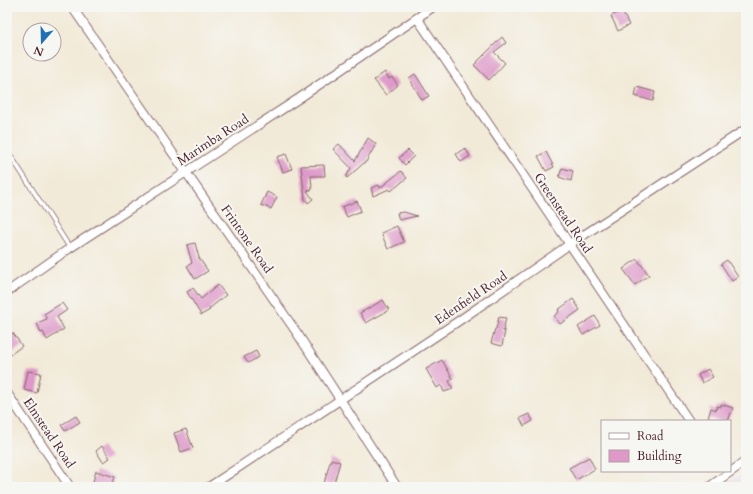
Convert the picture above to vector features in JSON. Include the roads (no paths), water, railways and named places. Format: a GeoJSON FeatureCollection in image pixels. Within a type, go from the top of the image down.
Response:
{"type":"FeatureCollection","features":[{"type":"Feature","properties":{"kind":"street","name":"Frintone Road"},"geometry":{"type":"LineString","coordinates":[[72,7],[297,333],[398,487]]}},
{"type":"Feature","properties":{"kind":"street","name":"Marimba Road"},"geometry":{"type":"LineString","coordinates":[[7,292],[70,248],[433,7]]}},
{"type":"Feature","properties":{"kind":"street","name":"Greenstead Road"},"geometry":{"type":"LineString","coordinates":[[417,18],[688,420]]}},
{"type":"Feature","properties":{"kind":"street","name":"Edenfield Road"},"geometry":{"type":"LineString","coordinates":[[209,487],[341,400],[570,244],[746,129]]}},
{"type":"Feature","properties":{"kind":"street","name":"Elmstead Road"},"geometry":{"type":"LineString","coordinates":[[7,393],[70,487]]}},
{"type":"Feature","properties":{"kind":"street"},"geometry":{"type":"LineString","coordinates":[[731,470],[746,462]]}},
{"type":"Feature","properties":{"kind":"street"},"geometry":{"type":"LineString","coordinates":[[709,487],[724,473]]}},
{"type":"Feature","properties":{"kind":"lane"},"geometry":{"type":"LineString","coordinates":[[7,150],[70,248]]}}]}
